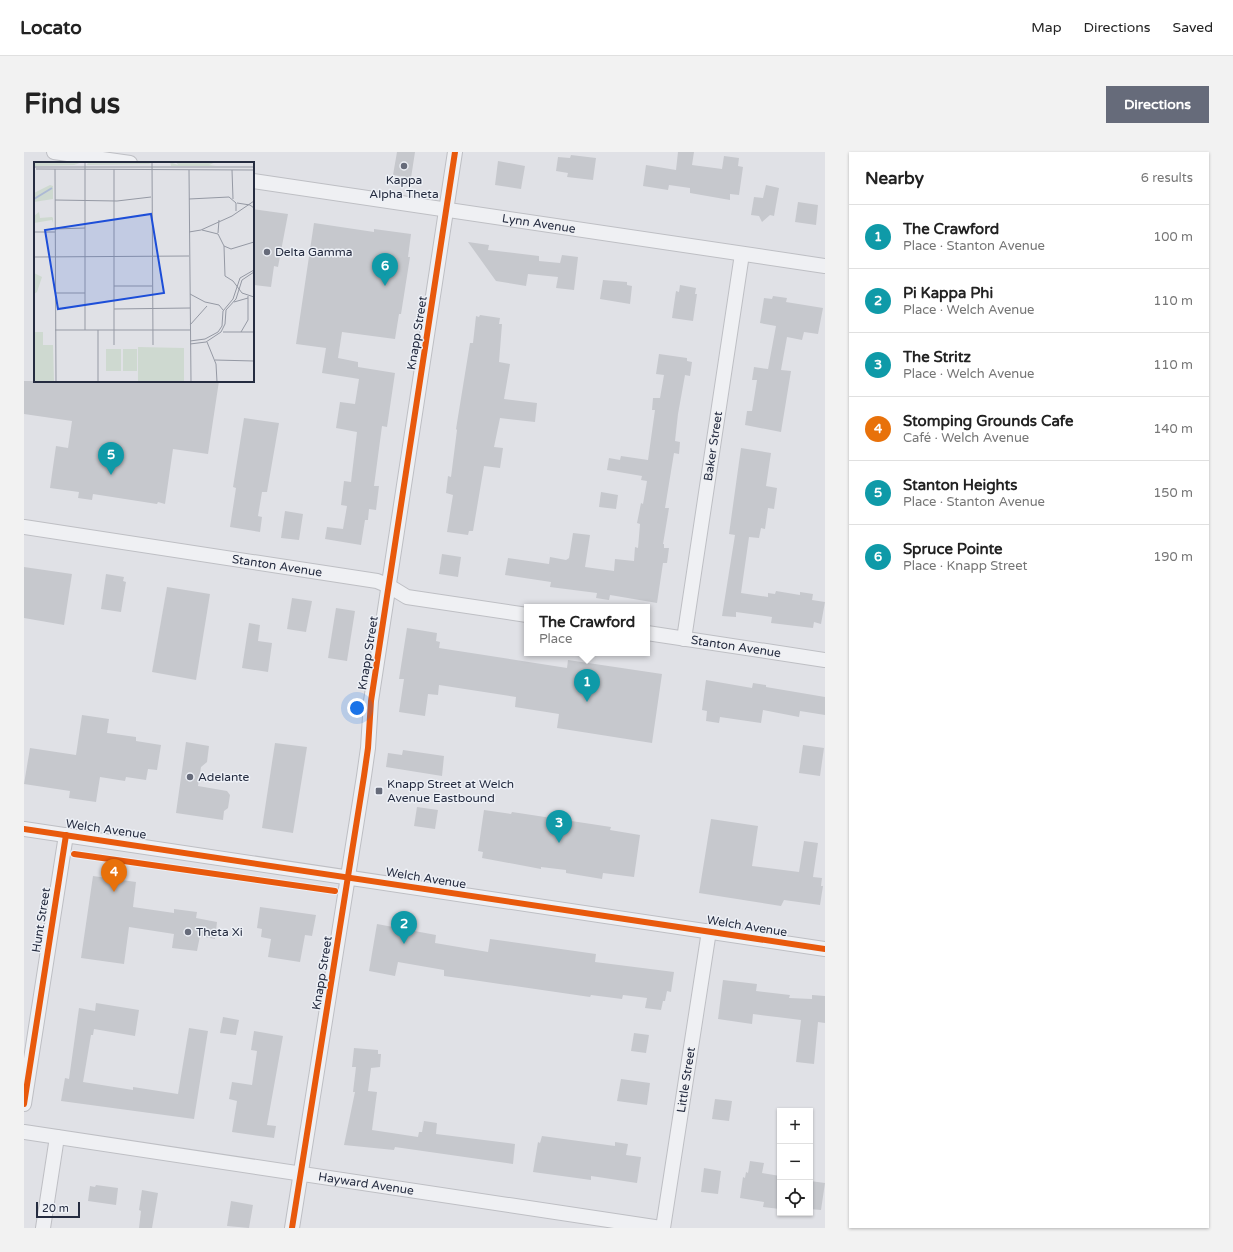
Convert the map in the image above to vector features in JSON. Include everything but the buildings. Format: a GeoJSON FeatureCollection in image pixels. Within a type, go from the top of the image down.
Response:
{"type":"FeatureCollection","features":[{"type":"Feature","properties":{"kind":"street"},"geometry":{"type":"LineString","coordinates":[[54,152],[123,162]]}},
{"type":"Feature","properties":{"kind":"street","name":"Knapp Street"},"geometry":{"type":"LineString","coordinates":[[292,1228],[367,755],[371,701],[455,152]]}},
{"type":"Feature","properties":{"kind":"street","name":"Lynn Avenue"},"geometry":{"type":"LineString","coordinates":[[254,181],[825,266]]}},
{"type":"Feature","properties":{"kind":"street","name":"Baker Street"},"geometry":{"type":"LineString","coordinates":[[684,639],[742,254]]}},
{"type":"Feature","properties":{"kind":"street","name":"Stanton Avenue"},"geometry":{"type":"LineString","coordinates":[[24,527],[377,581],[389,586],[407,597],[524,615]]}},
{"type":"Feature","properties":{"kind":"street","name":"Stanton Avenue"},"geometry":{"type":"LineString","coordinates":[[650,633],[825,660]]}},
{"type":"Feature","properties":{"kind":"street","name":"Welch Avenue"},"geometry":{"type":"LineString","coordinates":[[24,829],[825,949]]}},
{"type":"Feature","properties":{"kind":"street","name":"Hunt Street"},"geometry":{"type":"LineString","coordinates":[[24,1104],[66,835]]}},
{"type":"Feature","properties":{"kind":"street","name":"Little Street"},"geometry":{"type":"LineString","coordinates":[[662,1228],[709,932]]}},
{"type":"Feature","properties":{"kind":"street","name":"Hayward Avenue"},"geometry":{"type":"LineString","coordinates":[[24,1132],[662,1228]]}},
{"type":"Feature","properties":{"kind":"street"},"geometry":{"type":"LineString","coordinates":[[43,1228],[57,1137]]}},
{"type":"Feature","properties":{"kind":"cycle path"},"geometry":{"type":"LineString","coordinates":[[292,1228],[364,776],[368,748],[371,701],[455,152]]}},
{"type":"Feature","properties":{"kind":"cycle path"},"geometry":{"type":"LineString","coordinates":[[24,829],[825,949]]}},
{"type":"Feature","properties":{"kind":"cycle path"},"geometry":{"type":"LineString","coordinates":[[24,1104],[66,835]]}},
{"type":"Feature","properties":{"kind":"cycle path"},"geometry":{"type":"LineString","coordinates":[[74,854],[335,891]]}},
{"type":"Feature","properties":{"kind":"place","name":"Kappa Alpha Theta"},"geometry":{"type":"Point","coordinates":[404,166]}},
{"type":"Feature","properties":{"kind":"place","name":"Delta Gamma"},"geometry":{"type":"Point","coordinates":[267,252]}},
{"type":"Feature","properties":{"kind":"place","name":"Spruce Pointe"},"geometry":{"type":"Point","coordinates":[385,286]}},
{"type":"Feature","properties":{"kind":"place","name":"Stanton Heights"},"geometry":{"type":"Point","coordinates":[111,475]}},
{"type":"Feature","properties":{"kind":"place","name":"The Crawford"},"geometry":{"type":"Point","coordinates":[587,702]}},
{"type":"Feature","properties":{"kind":"place","name":"Adelante"},"geometry":{"type":"Point","coordinates":[190,777]}},
{"type":"Feature","properties":{"kind":"place","name":"Knapp Street at Welch Avenue Eastbound"},"geometry":{"type":"Point","coordinates":[379,791]}},
{"type":"Feature","properties":{"kind":"place","name":"The Stritz"},"geometry":{"type":"Point","coordinates":[559,843]}},
{"type":"Feature","properties":{"kind":"place","name":"Stomping Grounds Cafe"},"geometry":{"type":"Point","coordinates":[114,892]}},
{"type":"Feature","properties":{"kind":"place","name":"Theta Xi"},"geometry":{"type":"Point","coordinates":[188,932]}},
{"type":"Feature","properties":{"kind":"place","name":"Pi Kappa Phi"},"geometry":{"type":"Point","coordinates":[404,944]}}]}
